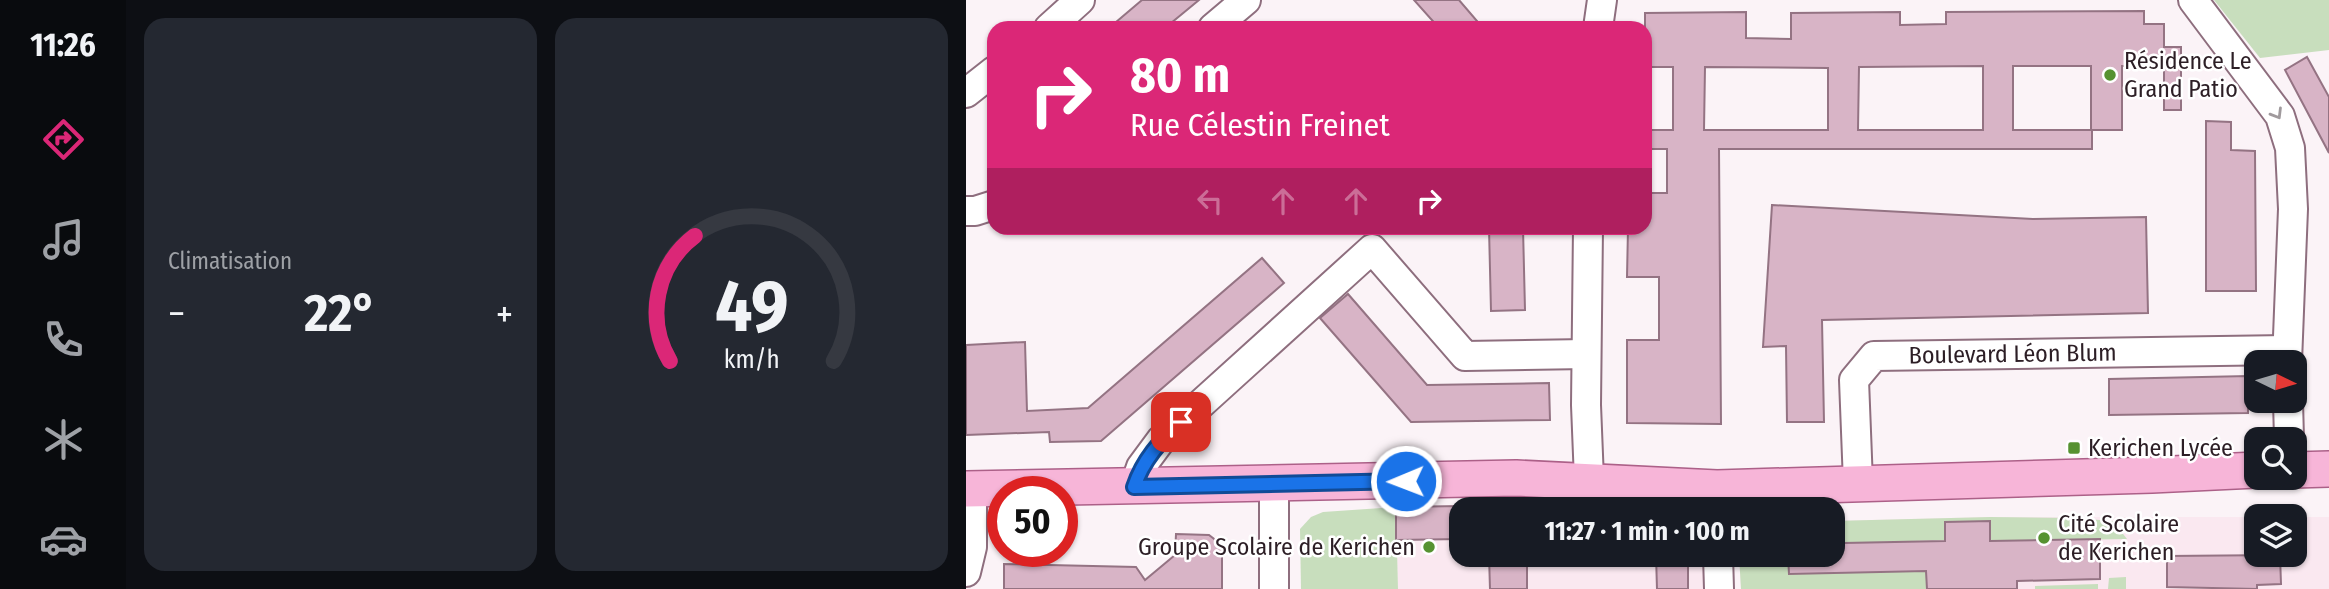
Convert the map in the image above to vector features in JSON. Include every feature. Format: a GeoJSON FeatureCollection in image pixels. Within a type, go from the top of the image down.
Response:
{"type":"FeatureCollection","features":[{"type":"Feature","properties":{"kind":"main road"},"geometry":{"type":"LineString","coordinates":[[2307,469],[2329,468]]}},
{"type":"Feature","properties":{"kind":"main road"},"geometry":{"type":"LineString","coordinates":[[1735,497],[1858,483],[2244,471]]}},
{"type":"Feature","properties":{"kind":"main road"},"geometry":{"type":"LineString","coordinates":[[969,489],[1516,478],[1588,480],[1703,497]]}},
{"type":"Feature","properties":{"kind":"street"},"geometry":{"type":"LineString","coordinates":[[1057,21],[1080,0]]}},
{"type":"Feature","properties":{"kind":"street"},"geometry":{"type":"LineString","coordinates":[[1221,21],[1246,0]]}},
{"type":"Feature","properties":{"kind":"street"},"geometry":{"type":"LineString","coordinates":[[1599,21],[1602,0]]}},
{"type":"Feature","properties":{"kind":"street"},"geometry":{"type":"LineString","coordinates":[[2193,0],[2280,116],[2290,148],[2293,209],[2287,350]]}},
{"type":"Feature","properties":{"kind":"street"},"geometry":{"type":"LineString","coordinates":[[966,93],[987,76]]}},
{"type":"Feature","properties":{"kind":"street"},"geometry":{"type":"LineString","coordinates":[[966,211],[987,207]]}},
{"type":"Feature","properties":{"kind":"street"},"geometry":{"type":"LineString","coordinates":[[1588,235],[1588,480]]}},
{"type":"Feature","properties":{"kind":"street"},"geometry":{"type":"LineString","coordinates":[[1134,487],[1141,467],[1161,440],[1372,249],[1465,356],[1586,354]]}},
{"type":"Feature","properties":{"kind":"street","name":"Boulevard Léon Blum"},"geometry":{"type":"LineString","coordinates":[[1858,483],[1854,380],[1874,355],[2244,356]]}},
{"type":"Feature","properties":{"kind":"street"},"geometry":{"type":"LineString","coordinates":[[1274,483],[1274,589]]}},
{"type":"Feature","properties":{"kind":"street"},"geometry":{"type":"LineString","coordinates":[[966,572],[972,547],[969,489]]}},
{"type":"Feature","properties":{"kind":"street"},"geometry":{"type":"LineString","coordinates":[[1718,567],[1719,589]]}},
{"type":"Feature","properties":{"kind":"shaded area","name":"Groupe Scolaire de Kerichen"},"geometry":{"type":"Polygon","coordinates":[[[1449,505],[1449,567],[1704,567],[1705,589],[1398,589],[1396,507],[1449,505]]]}},
{"type":"Feature","properties":{"kind":"shaded area","name":"Cité Scolaire de Kerichen"},"geometry":{"type":"Polygon","coordinates":[[[1990,517],[2244,517],[2244,567],[2307,567],[2307,517],[2329,517],[2329,589],[1741,589],[1740,567],[1845,567],[1845,521],[1990,517]]]}},
{"type":"Feature","properties":{"kind":"green space"},"geometry":{"type":"Polygon","coordinates":[[[2214,0],[2329,0],[2329,50],[2260,58],[2214,0]]]}},
{"type":"Feature","properties":{"kind":"green space"},"geometry":{"type":"Polygon","coordinates":[[[1396,507],[1398,589],[1301,589],[1300,529],[1311,517],[1323,512],[1396,507]]]}},
{"type":"Feature","properties":{"kind":"green space"},"geometry":{"type":"Polygon","coordinates":[[[2074,518],[2113,521],[2127,539],[1990,541],[1989,522],[1945,522],[1945,540],[1845,543],[1845,521],[2074,518]]]}},
{"type":"Feature","properties":{"kind":"green space"},"geometry":{"type":"Polygon","coordinates":[[[1740,567],[1789,567],[1789,574],[1926,571],[1927,589],[1741,589],[1740,567]]]}},
{"type":"Feature","properties":{"kind":"green space"},"geometry":{"type":"Polygon","coordinates":[[[2126,577],[2126,589],[2108,589],[2109,578],[2126,577]]]}},
{"type":"Feature","properties":{"kind":"green space"},"geometry":{"type":"Polygon","coordinates":[[[2098,584],[2098,589],[2035,589],[2035,586],[2098,584]]]}},
{"type":"Feature","properties":{"kind":"building"},"geometry":{"type":"Polygon","coordinates":[[[1142,0],[1199,0],[1174,21],[1117,21],[1142,0]]]}},
{"type":"Feature","properties":{"kind":"building"},"geometry":{"type":"Polygon","coordinates":[[[1414,0],[1459,0],[1477,21],[1433,21],[1414,0]]]}},
{"type":"Feature","properties":{"kind":"building"},"geometry":{"type":"Polygon","coordinates":[[[2144,11],[2144,24],[2164,24],[2164,47],[2181,47],[2181,110],[2164,110],[2164,66],[2122,66],[2122,130],[2092,130],[2092,149],[1719,149],[1721,424],[1627,423],[1627,340],[1659,340],[1659,277],[1627,277],[1628,235],[1652,235],[1652,193],[1667,193],[1667,149],[1652,149],[1652,130],[1673,130],[1673,67],[1652,67],[1652,21],[1645,21],[1645,13],[1746,12],[1746,38],[1791,39],[1791,13],[1900,12],[1900,25],[1946,24],[1946,12],[2144,11]],[[1983,66],[1859,67],[1858,130],[1983,130],[1983,66]],[[2013,66],[2013,130],[2091,130],[2091,66],[2013,66]],[[1705,67],[1704,130],[1828,130],[1828,68],[1705,67]]]}},
{"type":"Feature","properties":{"kind":"building"},"geometry":{"type":"Polygon","coordinates":[[[2307,57],[2329,97],[2329,153],[2285,70],[2307,57]]]}},
{"type":"Feature","properties":{"kind":"building"},"geometry":{"type":"Polygon","coordinates":[[[2206,121],[2231,122],[2231,150],[2255,151],[2256,291],[2206,291],[2206,121]]]}},
{"type":"Feature","properties":{"kind":"building"},"geometry":{"type":"Polygon","coordinates":[[[1772,205],[2033,219],[2146,217],[2148,313],[1822,320],[1824,422],[1787,422],[1786,346],[1763,347],[1772,205]]]}},
{"type":"Feature","properties":{"kind":"building"},"geometry":{"type":"Polygon","coordinates":[[[1489,235],[1523,235],[1525,310],[1491,311],[1489,235]]]}},
{"type":"Feature","properties":{"kind":"building"},"geometry":{"type":"Polygon","coordinates":[[[1262,258],[1284,283],[1101,441],[1050,442],[1049,432],[966,435],[966,345],[1025,342],[1027,411],[1088,408],[1262,258]]]}},
{"type":"Feature","properties":{"kind":"building"},"geometry":{"type":"Polygon","coordinates":[[[1348,294],[1427,385],[1549,383],[1550,420],[1411,422],[1320,318],[1348,294]]]}},
{"type":"Feature","properties":{"kind":"building"},"geometry":{"type":"Polygon","coordinates":[[[2244,376],[2244,413],[2248,413],[2109,415],[2109,379],[2244,376]]]}},
{"type":"Feature","properties":{"kind":"building"},"geometry":{"type":"Polygon","coordinates":[[[1449,506],[1449,539],[1396,540],[1396,507],[1449,506]]]}},
{"type":"Feature","properties":{"kind":"building"},"geometry":{"type":"Polygon","coordinates":[[[1990,521],[1990,541],[2100,539],[2100,579],[2017,581],[2017,589],[1927,589],[1926,571],[1789,574],[1789,567],[1845,567],[1845,543],[1945,541],[1945,522],[1990,521]]]}},
{"type":"Feature","properties":{"kind":"building"},"geometry":{"type":"Polygon","coordinates":[[[1176,534],[1209,535],[1222,548],[1222,589],[1004,589],[1004,567],[1136,567],[1145,580],[1175,555],[1176,534]]]}},
{"type":"Feature","properties":{"kind":"building"},"geometry":{"type":"Polygon","coordinates":[[[2244,555],[2244,567],[2280,567],[2281,584],[2257,585],[2257,589],[2167,587],[2167,556],[2244,555]]]}},
{"type":"Feature","properties":{"kind":"building"},"geometry":{"type":"Polygon","coordinates":[[[1489,567],[1527,567],[1527,589],[1490,589],[1489,567]]]}},
{"type":"Feature","properties":{"kind":"building"},"geometry":{"type":"Polygon","coordinates":[[[1656,567],[1688,567],[1688,589],[1657,589],[1656,567]]]}},
{"type":"Feature","properties":{"kind":"place","name":"Résidence Le Grand Patio"},"geometry":{"type":"Point","coordinates":[2110,75]}},
{"type":"Feature","properties":{"kind":"place","name":"Kerichen Lycée"},"geometry":{"type":"Point","coordinates":[2074,448]}},
{"type":"Feature","properties":{"kind":"place","name":"Cité Scolaire de Kerichen"},"geometry":{"type":"Point","coordinates":[2044,538]}},
{"type":"Feature","properties":{"kind":"place","name":"Groupe Scolaire de Kerichen"},"geometry":{"type":"Point","coordinates":[1429,547]}},
{"type":"Feature","properties":{"kind":"route"},"geometry":{"type":"LineString","coordinates":[[1181,422],[1161,440],[1141,467],[1134,487],[1406,481]]}}]}
